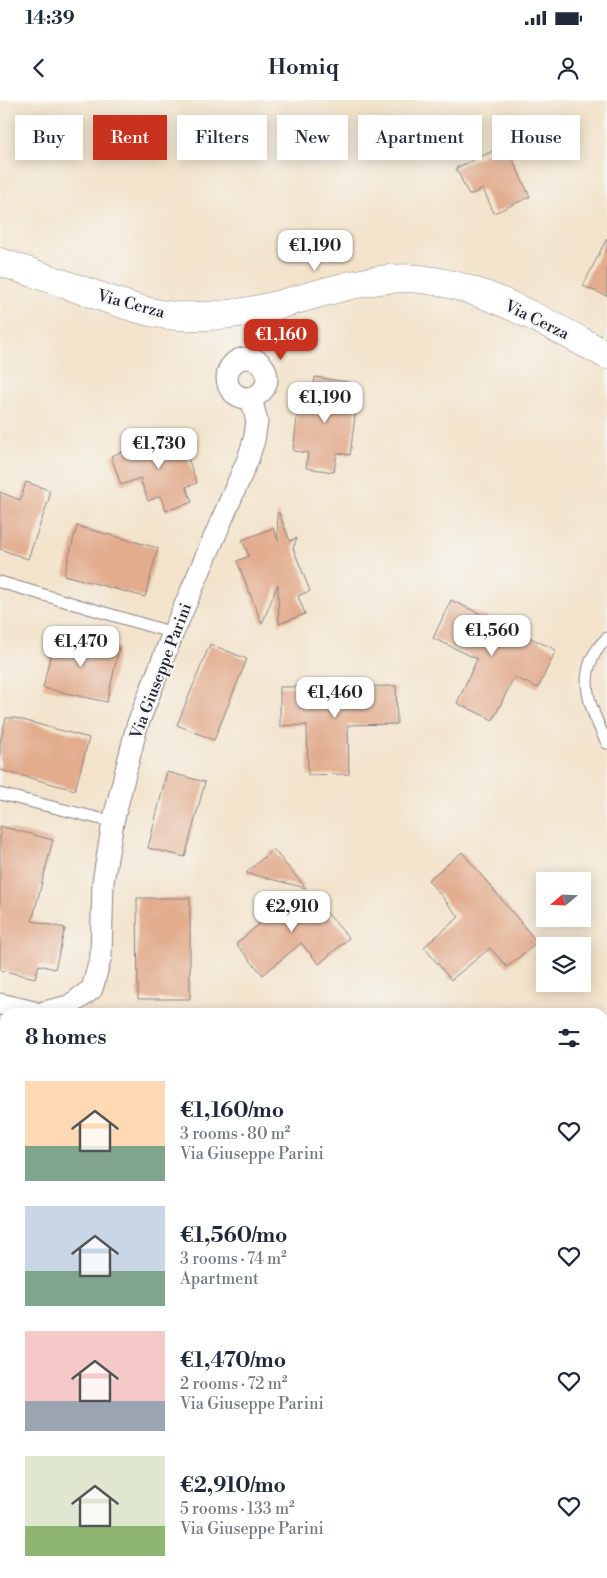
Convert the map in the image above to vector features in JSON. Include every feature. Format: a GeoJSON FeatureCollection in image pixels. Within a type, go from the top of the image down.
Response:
{"type":"FeatureCollection","features":[{"type":"Feature","properties":{"kind":"main road","name":"Via Cerza"},"geometry":{"type":"LineString","coordinates":[[0,262],[138,309],[176,316],[228,314],[260,309],[363,283],[389,279],[417,278],[459,286],[499,301],[547,323],[607,355]]}},
{"type":"Feature","properties":{"kind":"street","name":"Via Giuseppe Parini"},"geometry":{"type":"LineString","coordinates":[[61,1008],[69,1006],[92,989],[101,956],[103,882],[113,822],[137,726],[172,633],[248,460],[257,422],[252,398]]}},
{"type":"Feature","properties":{"kind":"street"},"geometry":{"type":"LineString","coordinates":[[0,1004],[17,1008]]}},
{"type":"Feature","properties":{"kind":"lane"},"geometry":{"type":"LineString","coordinates":[[0,582],[172,633]]}},
{"type":"Feature","properties":{"kind":"lane"},"geometry":{"type":"LineString","coordinates":[[607,638],[597,648],[590,662],[587,674],[587,689],[590,704],[607,743]]}},
{"type":"Feature","properties":{"kind":"lane"},"geometry":{"type":"LineString","coordinates":[[0,794],[113,822]]}},
{"type":"Feature","properties":{"kind":"building"},"geometry":{"type":"Polygon","coordinates":[[[492,151],[492,160],[513,160],[530,197],[494,213],[483,189],[469,195],[456,168],[473,160],[482,160],[482,156],[492,151]]]}},
{"type":"Feature","properties":{"kind":"building"},"geometry":{"type":"Polygon","coordinates":[[[607,238],[607,296],[583,286],[607,238]]]}},
{"type":"Feature","properties":{"kind":"building"},"geometry":{"type":"Polygon","coordinates":[[[315,377],[348,382],[345,400],[357,401],[350,455],[337,453],[334,472],[306,468],[308,453],[293,451],[300,393],[313,395],[315,377]]]}},
{"type":"Feature","properties":{"kind":"building"},"geometry":{"type":"Polygon","coordinates":[[[178,431],[197,483],[186,487],[192,502],[166,511],[160,496],[148,501],[140,478],[121,485],[111,456],[178,431]]]}},
{"type":"Feature","properties":{"kind":"building"},"geometry":{"type":"Polygon","coordinates":[[[26,482],[49,490],[49,499],[28,559],[0,549],[0,492],[20,500],[26,482]]]}},
{"type":"Feature","properties":{"kind":"building"},"geometry":{"type":"Polygon","coordinates":[[[277,513],[279,513],[290,541],[297,538],[293,548],[310,591],[298,596],[305,614],[279,624],[278,584],[262,624],[237,561],[249,556],[242,540],[273,528],[278,540],[277,513]]]}},
{"type":"Feature","properties":{"kind":"building"},"geometry":{"type":"Polygon","coordinates":[[[77,526],[158,548],[145,597],[64,575],[77,526]]]}},
{"type":"Feature","properties":{"kind":"building"},"geometry":{"type":"Polygon","coordinates":[[[451,600],[556,650],[538,688],[514,677],[493,720],[457,703],[477,659],[433,638],[451,600]]]}},
{"type":"Feature","properties":{"kind":"building"},"geometry":{"type":"Polygon","coordinates":[[[55,634],[119,648],[107,702],[43,688],[55,634]]]}},
{"type":"Feature","properties":{"kind":"building"},"geometry":{"type":"Polygon","coordinates":[[[210,644],[247,659],[214,740],[177,725],[210,644]]]}},
{"type":"Feature","properties":{"kind":"building"},"geometry":{"type":"Polygon","coordinates":[[[396,686],[397,724],[348,725],[349,774],[308,775],[307,725],[280,726],[280,687],[396,686]]]}},
{"type":"Feature","properties":{"kind":"building"},"geometry":{"type":"Polygon","coordinates":[[[6,718],[15,718],[89,738],[75,790],[0,770],[0,742],[6,718]]]}},
{"type":"Feature","properties":{"kind":"building"},"geometry":{"type":"Polygon","coordinates":[[[167,772],[205,782],[185,857],[148,848],[167,772]]]}},
{"type":"Feature","properties":{"kind":"building"},"geometry":{"type":"Polygon","coordinates":[[[0,826],[53,840],[32,921],[65,928],[55,969],[39,965],[35,978],[0,970],[0,826]]]}},
{"type":"Feature","properties":{"kind":"building"},"geometry":{"type":"Polygon","coordinates":[[[273,849],[306,888],[246,873],[273,849]]]}},
{"type":"Feature","properties":{"kind":"building"},"geometry":{"type":"Polygon","coordinates":[[[462,852],[536,943],[507,967],[490,948],[451,980],[424,947],[459,917],[428,880],[462,852]]]}},
{"type":"Feature","properties":{"kind":"building"},"geometry":{"type":"Polygon","coordinates":[[[137,898],[190,898],[190,999],[138,999],[137,898]]]}},
{"type":"Feature","properties":{"kind":"building"},"geometry":{"type":"Polygon","coordinates":[[[261,898],[314,898],[349,938],[319,964],[301,943],[263,975],[236,944],[273,912],[261,898]]]}}]}
